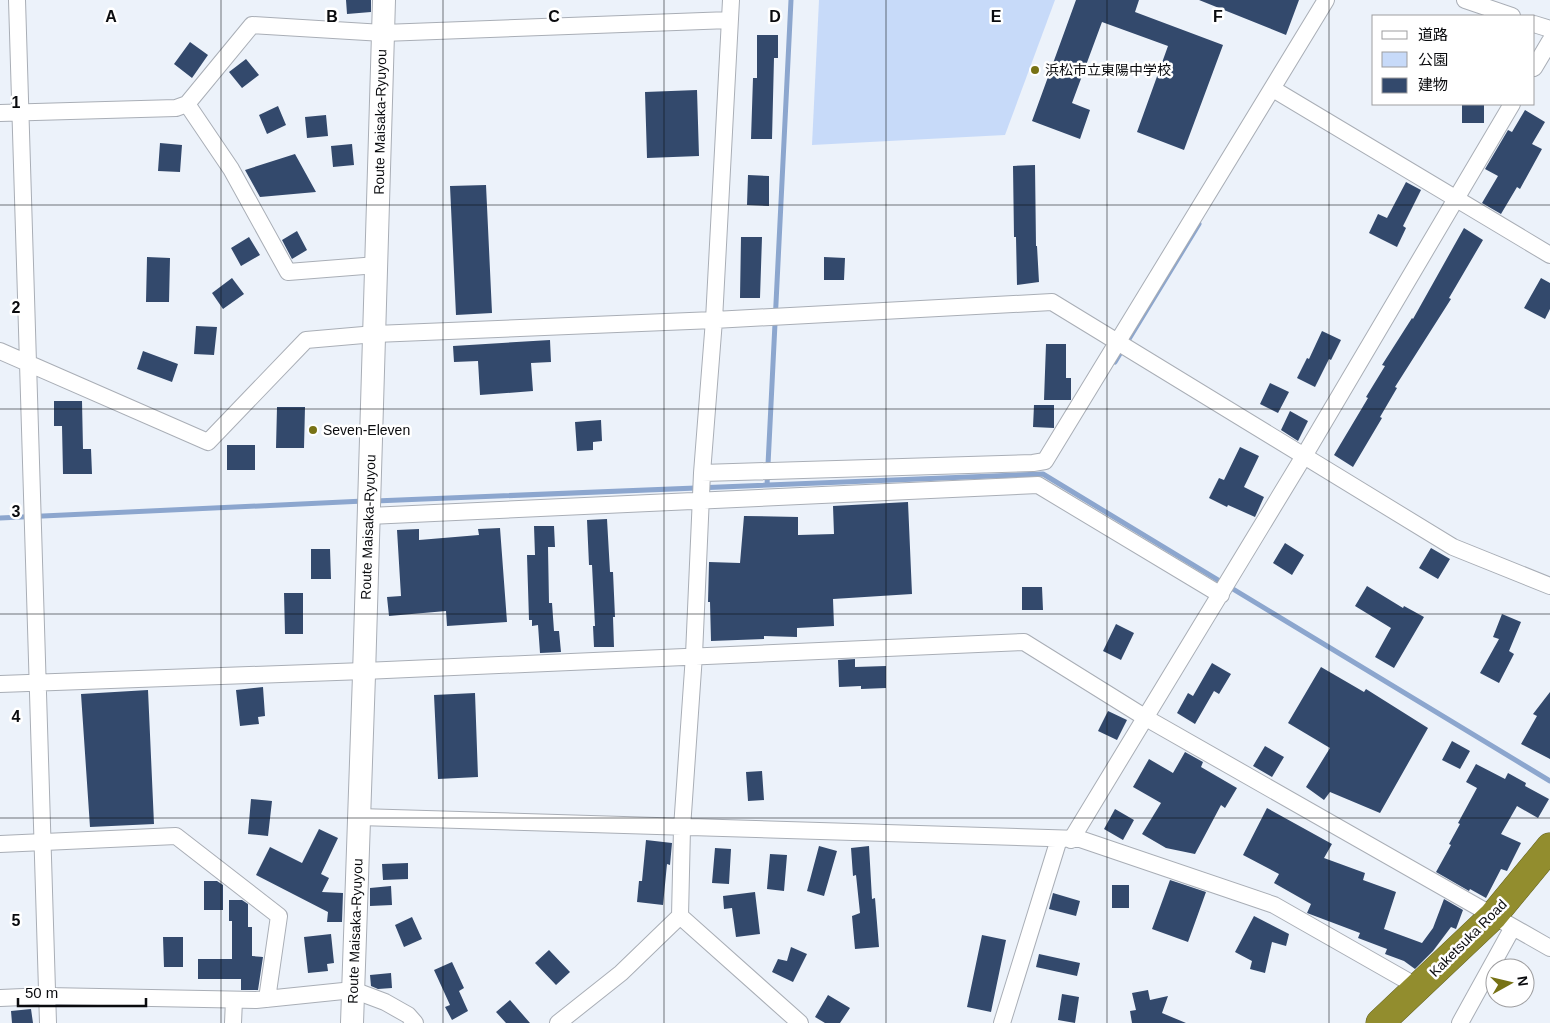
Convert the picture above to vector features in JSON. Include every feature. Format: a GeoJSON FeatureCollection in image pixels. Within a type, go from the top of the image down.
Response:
{"type":"FeatureCollection","features":[{"type":"Feature","properties":{"kind":"highway","name":"Kaketsuka Road"},"geometry":{"type":"LineString","coordinates":[[1380,1023],[1418,987],[1503,921],[1550,847]]}},
{"type":"Feature","properties":{"kind":"main road","name":"Route Maisaka-Ryuyou"},"geometry":{"type":"LineString","coordinates":[[352,1023],[384,0]]}},
{"type":"Feature","properties":{"kind":"street"},"geometry":{"type":"LineString","coordinates":[[17,0],[48,1023]]}},
{"type":"Feature","properties":{"kind":"street"},"geometry":{"type":"LineString","coordinates":[[558,1023],[621,973],[680,916],[682,828],[694,655],[702,473],[714,320],[731,0]]}},
{"type":"Feature","properties":{"kind":"street"},"geometry":{"type":"LineString","coordinates":[[702,473],[1045,461],[1326,0]]}},
{"type":"Feature","properties":{"kind":"street"},"geometry":{"type":"LineString","coordinates":[[1465,0],[1509,15]]}},
{"type":"Feature","properties":{"kind":"street"},"geometry":{"type":"LineString","coordinates":[[0,114],[176,108],[187,104],[252,25],[383,34],[730,20]]}},
{"type":"Feature","properties":{"kind":"street"},"geometry":{"type":"LineString","coordinates":[[1535,24],[1550,29]]}},
{"type":"Feature","properties":{"kind":"street"},"geometry":{"type":"LineString","coordinates":[[1535,66],[1550,41]]}},
{"type":"Feature","properties":{"kind":"street"},"geometry":{"type":"LineString","coordinates":[[1273,89],[1550,255]]}},
{"type":"Feature","properties":{"kind":"street"},"geometry":{"type":"LineString","coordinates":[[187,104],[232,169],[288,272],[377,265]]}},
{"type":"Feature","properties":{"kind":"street"},"geometry":{"type":"LineString","coordinates":[[1002,1023],[1065,839],[1146,718],[1304,456],[1511,105]]}},
{"type":"Feature","properties":{"kind":"street"},"geometry":{"type":"LineString","coordinates":[[0,351],[208,442],[306,340],[375,334],[714,320],[1052,302],[1453,547],[1550,586]]}},
{"type":"Feature","properties":{"kind":"street"},"geometry":{"type":"LineString","coordinates":[[369,518],[1038,485],[1223,590]]}},
{"type":"Feature","properties":{"kind":"street"},"geometry":{"type":"LineString","coordinates":[[0,684],[364,671],[1024,642],[1146,718],[1550,948]]}},
{"type":"Feature","properties":{"kind":"street"},"geometry":{"type":"LineString","coordinates":[[359,817],[1080,840],[1274,905],[1418,987]]}},
{"type":"Feature","properties":{"kind":"street"},"geometry":{"type":"LineString","coordinates":[[0,844],[176,836],[279,916],[267,999]]}},
{"type":"Feature","properties":{"kind":"street"},"geometry":{"type":"LineString","coordinates":[[680,916],[800,1023]]}},
{"type":"Feature","properties":{"kind":"street"},"geometry":{"type":"LineString","coordinates":[[1460,1023],[1503,921]]}},
{"type":"Feature","properties":{"kind":"street"},"geometry":{"type":"LineString","coordinates":[[0,998],[47,996],[234,1000],[267,999],[353,990],[385,1002],[408,1015],[415,1023]]}},
{"type":"Feature","properties":{"kind":"street"},"geometry":{"type":"LineString","coordinates":[[233,1023],[234,1000]]}},
{"type":"Feature","properties":{"kind":"green space"},"geometry":{"type":"Polygon","coordinates":[[[819,0],[1055,0],[1005,135],[812,145],[819,0]]]}},
{"type":"Feature","properties":{"kind":"building"},"geometry":{"type":"Polygon","coordinates":[[[346,0],[371,0],[371,12],[347,14],[346,0]]]}},
{"type":"Feature","properties":{"kind":"building"},"geometry":{"type":"Polygon","coordinates":[[[1076,0],[1139,0],[1135,12],[1223,45],[1184,150],[1137,132],[1168,46],[1102,22],[1072,103],[1090,110],[1080,139],[1032,121],[1076,0]]]}},
{"type":"Feature","properties":{"kind":"building"},"geometry":{"type":"Polygon","coordinates":[[[1199,0],[1299,0],[1286,35],[1199,0]]]}},
{"type":"Feature","properties":{"kind":"building"},"geometry":{"type":"Polygon","coordinates":[[[757,35],[778,35],[778,58],[774,58],[772,139],[751,139],[753,78],[757,78],[757,35]]]}},
{"type":"Feature","properties":{"kind":"building"},"geometry":{"type":"Polygon","coordinates":[[[190,42],[208,55],[192,78],[174,64],[190,42]]]}},
{"type":"Feature","properties":{"kind":"building"},"geometry":{"type":"Polygon","coordinates":[[[246,59],[259,75],[242,88],[229,72],[246,59]]]}},
{"type":"Feature","properties":{"kind":"building"},"geometry":{"type":"Polygon","coordinates":[[[697,90],[699,156],[647,158],[645,92],[697,90]]]}},
{"type":"Feature","properties":{"kind":"building"},"geometry":{"type":"Polygon","coordinates":[[[1462,105],[1484,105],[1484,123],[1462,123],[1462,105]]]}},
{"type":"Feature","properties":{"kind":"building"},"geometry":{"type":"Polygon","coordinates":[[[278,106],[286,125],[267,134],[259,115],[278,106]]]}},
{"type":"Feature","properties":{"kind":"building"},"geometry":{"type":"Polygon","coordinates":[[[1525,110],[1545,122],[1532,144],[1542,149],[1520,189],[1517,187],[1501,214],[1482,203],[1498,176],[1485,169],[1508,130],[1512,132],[1525,110]]]}},
{"type":"Feature","properties":{"kind":"building"},"geometry":{"type":"Polygon","coordinates":[[[326,115],[328,136],[307,138],[305,117],[326,115]]]}},
{"type":"Feature","properties":{"kind":"building"},"geometry":{"type":"Polygon","coordinates":[[[160,143],[182,145],[180,172],[158,171],[160,143]]]}},
{"type":"Feature","properties":{"kind":"building"},"geometry":{"type":"Polygon","coordinates":[[[352,144],[354,165],[333,167],[331,146],[352,144]]]}},
{"type":"Feature","properties":{"kind":"building"},"geometry":{"type":"Polygon","coordinates":[[[295,154],[316,192],[260,197],[245,170],[295,154]]]}},
{"type":"Feature","properties":{"kind":"building"},"geometry":{"type":"Polygon","coordinates":[[[1035,165],[1036,246],[1039,282],[1017,285],[1013,166],[1035,165]]]}},
{"type":"Feature","properties":{"kind":"building"},"geometry":{"type":"Polygon","coordinates":[[[748,175],[769,176],[769,206],[747,205],[748,175]]]}},
{"type":"Feature","properties":{"kind":"building"},"geometry":{"type":"Polygon","coordinates":[[[1406,182],[1421,190],[1403,226],[1406,228],[1397,247],[1369,233],[1378,214],[1387,218],[1406,182]]]}},
{"type":"Feature","properties":{"kind":"building"},"geometry":{"type":"Polygon","coordinates":[[[486,185],[492,313],[456,315],[450,186],[486,185]]]}},
{"type":"Feature","properties":{"kind":"building"},"geometry":{"type":"Polygon","coordinates":[[[1464,228],[1483,240],[1449,298],[1451,299],[1395,387],[1397,388],[1380,417],[1382,418],[1353,467],[1334,455],[1368,398],[1366,397],[1385,366],[1382,365],[1413,319],[1464,228]]]}},
{"type":"Feature","properties":{"kind":"building"},"geometry":{"type":"Polygon","coordinates":[[[297,231],[307,250],[292,259],[282,240],[297,231]]]}},
{"type":"Feature","properties":{"kind":"building"},"geometry":{"type":"Polygon","coordinates":[[[249,237],[260,255],[241,266],[231,248],[249,237]]]}},
{"type":"Feature","properties":{"kind":"building"},"geometry":{"type":"Polygon","coordinates":[[[741,237],[762,237],[760,298],[740,298],[741,237]]]}},
{"type":"Feature","properties":{"kind":"building"},"geometry":{"type":"Polygon","coordinates":[[[147,257],[170,258],[169,302],[146,302],[147,257]]]}},
{"type":"Feature","properties":{"kind":"building"},"geometry":{"type":"Polygon","coordinates":[[[824,257],[845,258],[844,280],[824,280],[824,257]]]}},
{"type":"Feature","properties":{"kind":"building"},"geometry":{"type":"Polygon","coordinates":[[[232,278],[244,294],[223,309],[212,293],[232,278]]]}},
{"type":"Feature","properties":{"kind":"building"},"geometry":{"type":"Polygon","coordinates":[[[1541,278],[1550,283],[1550,309],[1545,319],[1524,308],[1541,278]]]}},
{"type":"Feature","properties":{"kind":"building"},"geometry":{"type":"Polygon","coordinates":[[[196,326],[217,327],[214,355],[194,354],[196,326]]]}},
{"type":"Feature","properties":{"kind":"building"},"geometry":{"type":"Polygon","coordinates":[[[1322,331],[1341,340],[1315,387],[1297,378],[1307,358],[1309,359],[1322,331]]]}},
{"type":"Feature","properties":{"kind":"building"},"geometry":{"type":"Polygon","coordinates":[[[550,340],[551,362],[531,363],[533,391],[480,395],[478,361],[454,362],[453,346],[550,340]]]}},
{"type":"Feature","properties":{"kind":"building"},"geometry":{"type":"Polygon","coordinates":[[[1046,344],[1066,344],[1066,378],[1071,378],[1071,400],[1044,400],[1046,344]]]}},
{"type":"Feature","properties":{"kind":"building"},"geometry":{"type":"Polygon","coordinates":[[[143,351],[178,364],[172,382],[137,369],[143,351]]]}},
{"type":"Feature","properties":{"kind":"building"},"geometry":{"type":"Polygon","coordinates":[[[1270,383],[1289,392],[1278,413],[1260,404],[1270,383]]]}},
{"type":"Feature","properties":{"kind":"building"},"geometry":{"type":"Polygon","coordinates":[[[54,401],[82,401],[83,449],[91,449],[92,474],[63,474],[62,426],[54,426],[54,401]]]}},
{"type":"Feature","properties":{"kind":"building"},"geometry":{"type":"Polygon","coordinates":[[[1034,405],[1054,405],[1054,428],[1033,427],[1034,405]]]}},
{"type":"Feature","properties":{"kind":"building"},"geometry":{"type":"Polygon","coordinates":[[[277,407],[305,407],[304,448],[276,448],[277,407]]]}},
{"type":"Feature","properties":{"kind":"building"},"geometry":{"type":"Polygon","coordinates":[[[1290,411],[1308,421],[1298,441],[1281,430],[1290,411]]]}},
{"type":"Feature","properties":{"kind":"building"},"geometry":{"type":"Polygon","coordinates":[[[601,420],[602,441],[593,442],[593,450],[577,451],[575,422],[601,420]]]}},
{"type":"Feature","properties":{"kind":"building"},"geometry":{"type":"Polygon","coordinates":[[[227,445],[255,445],[255,470],[227,470],[227,445]]]}},
{"type":"Feature","properties":{"kind":"building"},"geometry":{"type":"Polygon","coordinates":[[[1240,447],[1259,456],[1244,487],[1264,497],[1255,517],[1209,498],[1219,478],[1224,480],[1240,447]]]}},
{"type":"Feature","properties":{"kind":"building"},"geometry":{"type":"Polygon","coordinates":[[[908,502],[912,594],[833,599],[834,626],[797,628],[797,637],[764,636],[764,639],[711,641],[710,602],[708,602],[709,562],[740,563],[744,516],[798,517],[798,535],[834,534],[833,506],[908,502]]]}},
{"type":"Feature","properties":{"kind":"building"},"geometry":{"type":"Polygon","coordinates":[[[607,519],[610,572],[613,572],[614,647],[594,647],[593,626],[595,626],[592,565],[589,565],[587,520],[607,519]]]}},
{"type":"Feature","properties":{"kind":"building"},"geometry":{"type":"Polygon","coordinates":[[[534,526],[554,526],[555,547],[548,547],[549,603],[552,603],[554,631],[559,631],[561,652],[540,653],[538,625],[532,626],[532,620],[529,620],[527,555],[535,555],[534,526]]]}},
{"type":"Feature","properties":{"kind":"building"},"geometry":{"type":"Polygon","coordinates":[[[500,528],[507,622],[447,626],[446,611],[389,616],[387,597],[401,596],[397,530],[419,529],[419,540],[479,535],[478,529],[500,528]]]}},
{"type":"Feature","properties":{"kind":"building"},"geometry":{"type":"Polygon","coordinates":[[[1285,543],[1304,555],[1292,575],[1273,563],[1285,543]]]}},
{"type":"Feature","properties":{"kind":"building"},"geometry":{"type":"Polygon","coordinates":[[[1431,548],[1450,559],[1438,579],[1419,568],[1431,548]]]}},
{"type":"Feature","properties":{"kind":"building"},"geometry":{"type":"Polygon","coordinates":[[[311,549],[330,549],[331,579],[311,579],[311,549]]]}},
{"type":"Feature","properties":{"kind":"building"},"geometry":{"type":"Polygon","coordinates":[[[1367,586],[1403,608],[1404,606],[1424,617],[1394,668],[1375,657],[1391,628],[1355,606],[1367,586]]]}},
{"type":"Feature","properties":{"kind":"building"},"geometry":{"type":"Polygon","coordinates":[[[1022,587],[1042,587],[1043,610],[1022,610],[1022,587]]]}},
{"type":"Feature","properties":{"kind":"building"},"geometry":{"type":"Polygon","coordinates":[[[284,593],[303,593],[303,634],[285,634],[284,593]]]}},
{"type":"Feature","properties":{"kind":"building"},"geometry":{"type":"Polygon","coordinates":[[[1502,614],[1521,622],[1509,651],[1514,654],[1499,683],[1480,673],[1499,639],[1493,637],[1502,614]]]}},
{"type":"Feature","properties":{"kind":"building"},"geometry":{"type":"Polygon","coordinates":[[[1116,624],[1134,633],[1121,660],[1103,651],[1116,624]]]}},
{"type":"Feature","properties":{"kind":"building"},"geometry":{"type":"Polygon","coordinates":[[[855,659],[855,667],[886,666],[886,688],[861,689],[861,686],[839,687],[838,660],[855,659]]]}},
{"type":"Feature","properties":{"kind":"building"},"geometry":{"type":"Polygon","coordinates":[[[1212,663],[1231,674],[1219,694],[1214,691],[1195,724],[1177,713],[1188,693],[1193,696],[1212,663]]]}},
{"type":"Feature","properties":{"kind":"building"},"geometry":{"type":"Polygon","coordinates":[[[1321,667],[1364,692],[1366,689],[1428,728],[1380,813],[1330,792],[1324,800],[1306,787],[1330,748],[1288,723],[1321,667]]]}},
{"type":"Feature","properties":{"kind":"building"},"geometry":{"type":"Polygon","coordinates":[[[263,687],[265,716],[258,717],[259,724],[240,726],[236,690],[263,687]]]}},
{"type":"Feature","properties":{"kind":"building"},"geometry":{"type":"Polygon","coordinates":[[[148,690],[154,824],[90,827],[81,694],[148,690]]]}},
{"type":"Feature","properties":{"kind":"building"},"geometry":{"type":"Polygon","coordinates":[[[1550,692],[1550,759],[1521,744],[1537,716],[1533,714],[1550,692]]]}},
{"type":"Feature","properties":{"kind":"building"},"geometry":{"type":"Polygon","coordinates":[[[475,693],[478,777],[438,779],[434,695],[475,693]]]}},
{"type":"Feature","properties":{"kind":"building"},"geometry":{"type":"Polygon","coordinates":[[[1108,711],[1127,720],[1117,740],[1098,731],[1108,711]]]}},
{"type":"Feature","properties":{"kind":"building"},"geometry":{"type":"Polygon","coordinates":[[[1452,741],[1470,751],[1460,769],[1442,760],[1452,741]]]}},
{"type":"Feature","properties":{"kind":"building"},"geometry":{"type":"Polygon","coordinates":[[[1265,746],[1284,757],[1272,777],[1253,766],[1265,746]]]}},
{"type":"Feature","properties":{"kind":"building"},"geometry":{"type":"Polygon","coordinates":[[[1185,752],[1203,762],[1201,767],[1237,788],[1225,808],[1221,805],[1195,854],[1166,848],[1142,834],[1161,803],[1133,787],[1149,759],[1173,773],[1185,752]]]}},
{"type":"Feature","properties":{"kind":"building"},"geometry":{"type":"Polygon","coordinates":[[[1476,764],[1505,779],[1508,773],[1526,783],[1525,786],[1549,799],[1538,818],[1517,806],[1501,834],[1521,843],[1507,871],[1501,869],[1486,898],[1470,889],[1469,891],[1436,872],[1451,845],[1449,844],[1460,824],[1458,823],[1477,788],[1466,782],[1476,764]]]}},
{"type":"Feature","properties":{"kind":"building"},"geometry":{"type":"Polygon","coordinates":[[[762,771],[764,800],[748,801],[746,772],[762,771]]]}},
{"type":"Feature","properties":{"kind":"building"},"geometry":{"type":"Polygon","coordinates":[[[251,799],[272,801],[268,836],[248,834],[251,799]]]}},
{"type":"Feature","properties":{"kind":"building"},"geometry":{"type":"Polygon","coordinates":[[[1267,808],[1332,844],[1324,858],[1365,873],[1363,880],[1396,892],[1384,929],[1422,943],[1433,928],[1444,899],[1463,910],[1456,929],[1451,927],[1433,951],[1415,969],[1404,961],[1385,954],[1387,949],[1358,938],[1360,933],[1307,913],[1311,904],[1274,883],[1279,874],[1243,855],[1267,808]]]}},
{"type":"Feature","properties":{"kind":"building"},"geometry":{"type":"Polygon","coordinates":[[[1115,809],[1134,820],[1123,840],[1104,829],[1115,809]]]}},
{"type":"Feature","properties":{"kind":"building"},"geometry":{"type":"Polygon","coordinates":[[[319,829],[338,838],[321,874],[329,878],[322,892],[343,893],[342,922],[327,922],[328,912],[256,875],[270,847],[302,863],[319,829]]]}},
{"type":"Feature","properties":{"kind":"building"},"geometry":{"type":"Polygon","coordinates":[[[646,840],[672,843],[670,865],[667,864],[663,905],[637,902],[639,881],[642,881],[646,840]]]}},
{"type":"Feature","properties":{"kind":"building"},"geometry":{"type":"Polygon","coordinates":[[[819,846],[837,851],[824,896],[807,891],[819,846]]]}},
{"type":"Feature","properties":{"kind":"building"},"geometry":{"type":"Polygon","coordinates":[[[869,846],[872,899],[875,898],[879,947],[855,949],[852,916],[860,913],[856,875],[853,876],[851,848],[869,846]]]}},
{"type":"Feature","properties":{"kind":"building"},"geometry":{"type":"Polygon","coordinates":[[[715,848],[731,849],[729,884],[712,883],[715,848]]]}},
{"type":"Feature","properties":{"kind":"building"},"geometry":{"type":"Polygon","coordinates":[[[770,854],[787,855],[784,891],[767,889],[770,854]]]}},
{"type":"Feature","properties":{"kind":"building"},"geometry":{"type":"Polygon","coordinates":[[[408,863],[408,879],[383,880],[382,864],[408,863]]]}},
{"type":"Feature","properties":{"kind":"building"},"geometry":{"type":"Polygon","coordinates":[[[1170,880],[1206,892],[1188,942],[1152,929],[1170,880]]]}},
{"type":"Feature","properties":{"kind":"building"},"geometry":{"type":"Polygon","coordinates":[[[204,881],[217,881],[223,885],[223,910],[204,910],[204,881]]]}},
{"type":"Feature","properties":{"kind":"building"},"geometry":{"type":"Polygon","coordinates":[[[1112,885],[1129,885],[1129,908],[1112,908],[1112,885]]]}},
{"type":"Feature","properties":{"kind":"building"},"geometry":{"type":"Polygon","coordinates":[[[391,886],[392,905],[370,906],[370,888],[391,886]]]}},
{"type":"Feature","properties":{"kind":"building"},"geometry":{"type":"Polygon","coordinates":[[[755,892],[760,934],[736,937],[732,908],[724,909],[723,896],[755,892]]]}},
{"type":"Feature","properties":{"kind":"building"},"geometry":{"type":"Polygon","coordinates":[[[1053,893],[1080,901],[1076,916],[1049,909],[1053,893]]]}},
{"type":"Feature","properties":{"kind":"building"},"geometry":{"type":"Polygon","coordinates":[[[229,900],[242,900],[248,904],[248,927],[252,927],[252,956],[263,957],[258,990],[241,990],[241,979],[198,979],[198,959],[232,959],[232,921],[229,921],[229,900]]]}},
{"type":"Feature","properties":{"kind":"building"},"geometry":{"type":"Polygon","coordinates":[[[1254,916],[1289,934],[1286,946],[1272,942],[1265,973],[1250,969],[1252,961],[1235,952],[1254,916]]]}},
{"type":"Feature","properties":{"kind":"building"},"geometry":{"type":"Polygon","coordinates":[[[412,917],[422,939],[404,947],[395,925],[412,917]]]}},
{"type":"Feature","properties":{"kind":"building"},"geometry":{"type":"Polygon","coordinates":[[[331,934],[334,963],[327,964],[328,971],[308,973],[304,937],[331,934]]]}},
{"type":"Feature","properties":{"kind":"building"},"geometry":{"type":"Polygon","coordinates":[[[982,935],[1006,940],[991,1012],[967,1007],[982,935]]]}},
{"type":"Feature","properties":{"kind":"building"},"geometry":{"type":"Polygon","coordinates":[[[163,937],[183,937],[183,967],[164,967],[163,937]]]}},
{"type":"Feature","properties":{"kind":"building"},"geometry":{"type":"Polygon","coordinates":[[[791,947],[807,954],[793,982],[772,972],[778,959],[787,961],[791,947]]]}},
{"type":"Feature","properties":{"kind":"building"},"geometry":{"type":"Polygon","coordinates":[[[549,950],[570,972],[556,985],[535,963],[549,950]]]}},
{"type":"Feature","properties":{"kind":"building"},"geometry":{"type":"Polygon","coordinates":[[[1039,954],[1080,963],[1077,976],[1036,967],[1039,954]]]}},
{"type":"Feature","properties":{"kind":"building"},"geometry":{"type":"Polygon","coordinates":[[[452,962],[464,988],[459,991],[468,1011],[452,1020],[445,1007],[450,1005],[434,970],[452,962]]]}},
{"type":"Feature","properties":{"kind":"building"},"geometry":{"type":"Polygon","coordinates":[[[391,973],[392,988],[378,989],[371,986],[370,975],[391,973]]]}},
{"type":"Feature","properties":{"kind":"building"},"geometry":{"type":"Polygon","coordinates":[[[1148,990],[1150,1000],[1168,996],[1162,1013],[1186,1023],[1132,1023],[1130,1011],[1136,1010],[1132,993],[1148,990]]]}},
{"type":"Feature","properties":{"kind":"building"},"geometry":{"type":"Polygon","coordinates":[[[1062,994],[1079,997],[1075,1023],[1058,1020],[1062,994]]]}},
{"type":"Feature","properties":{"kind":"building"},"geometry":{"type":"Polygon","coordinates":[[[828,995],[850,1008],[840,1023],[825,1023],[815,1017],[828,995]]]}},
{"type":"Feature","properties":{"kind":"building"},"geometry":{"type":"Polygon","coordinates":[[[510,1000],[530,1023],[506,1023],[496,1012],[510,1000]]]}},
{"type":"Feature","properties":{"kind":"building"},"geometry":{"type":"Polygon","coordinates":[[[31,1009],[33,1023],[12,1023],[11,1011],[31,1009]]]}},
{"type":"Feature","properties":{"kind":"waterway"},"geometry":{"type":"LineString","coordinates":[[767,485],[791,0]]}},
{"type":"Feature","properties":{"kind":"waterway"},"geometry":{"type":"LineString","coordinates":[[1115,362],[1199,224]]}},
{"type":"Feature","properties":{"kind":"waterway"},"geometry":{"type":"LineString","coordinates":[[375,501],[1043,474],[1550,781]]}},
{"type":"Feature","properties":{"kind":"waterway"},"geometry":{"type":"LineString","coordinates":[[0,518],[364,501]]}},
{"type":"Feature","properties":{"kind":"place","name":"浜松市立東陽中学校"},"geometry":{"type":"Point","coordinates":[1035,70]}},
{"type":"Feature","properties":{"kind":"place","name":"Seven-Eleven"},"geometry":{"type":"Point","coordinates":[313,430]}}]}
